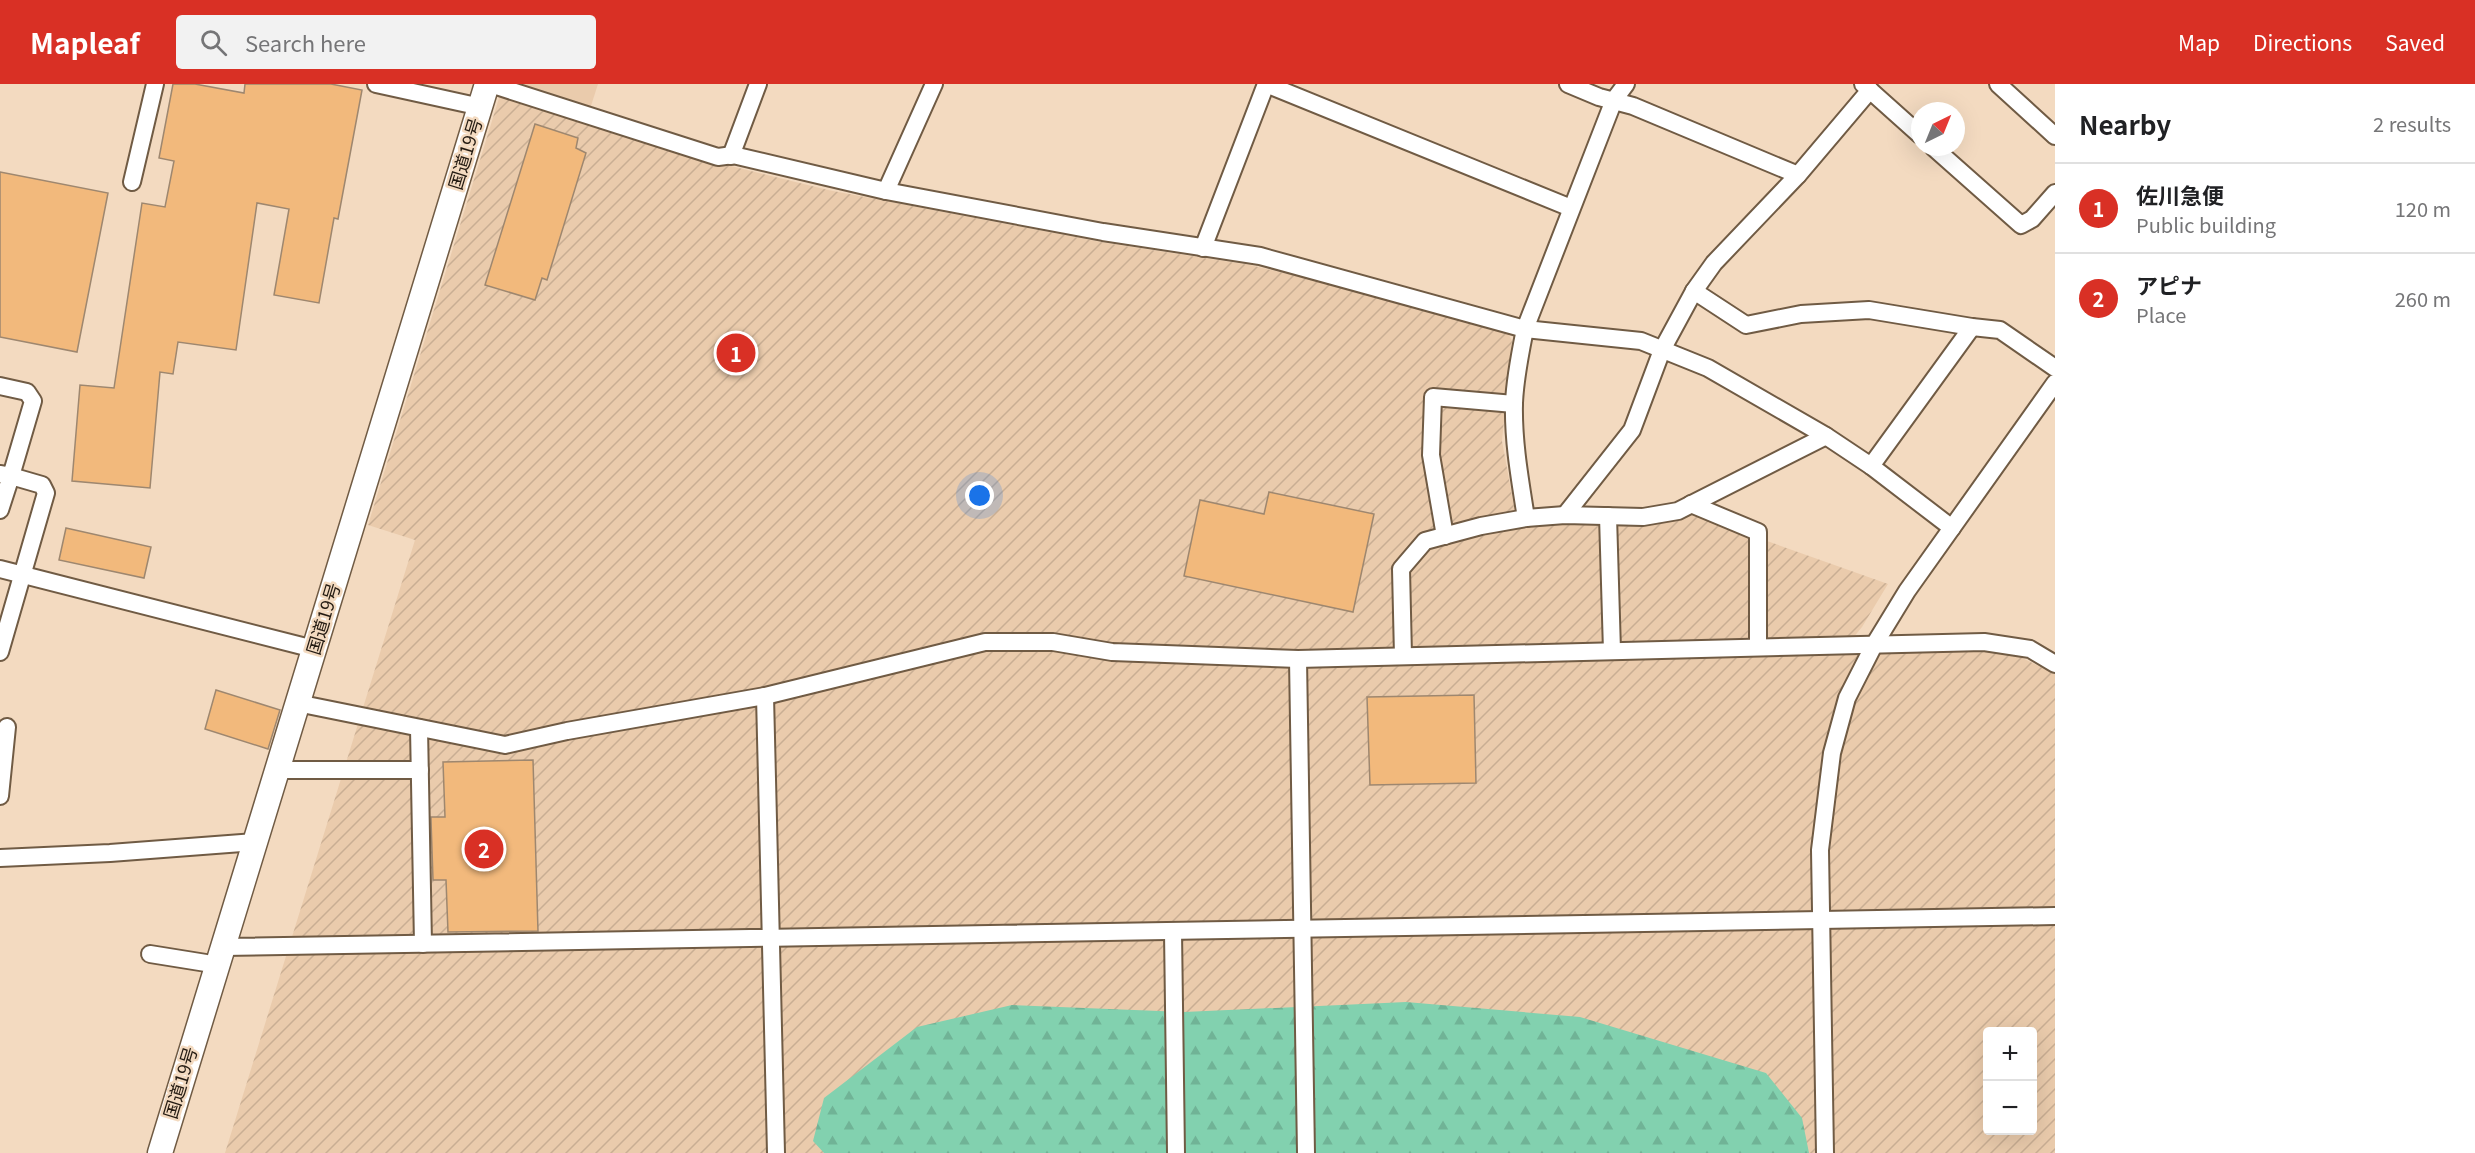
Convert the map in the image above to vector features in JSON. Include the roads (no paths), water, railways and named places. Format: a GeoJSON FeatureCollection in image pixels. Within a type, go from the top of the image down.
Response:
{"type":"FeatureCollection","features":[{"type":"Feature","properties":{"kind":"highway","name":"国道19号"},"geometry":{"type":"LineString","coordinates":[[160,1153],[488,84]]}},
{"type":"Feature","properties":{"kind":"street"},"geometry":{"type":"LineString","coordinates":[[132,182],[156,84]]}},
{"type":"Feature","properties":{"kind":"street"},"geometry":{"type":"LineString","coordinates":[[375,84],[481,107]]}},
{"type":"Feature","properties":{"kind":"street"},"geometry":{"type":"LineString","coordinates":[[488,84],[527,90],[718,157],[731,156],[886,191],[1103,232],[1260,256],[1525,329],[1641,341],[1708,368],[1826,436],[1871,466],[1952,528]]}},
{"type":"Feature","properties":{"kind":"street"},"geometry":{"type":"LineString","coordinates":[[731,156],[758,84]]}},
{"type":"Feature","properties":{"kind":"street"},"geometry":{"type":"LineString","coordinates":[[886,191],[934,84]]}},
{"type":"Feature","properties":{"kind":"street"},"geometry":{"type":"LineString","coordinates":[[1203,248],[1266,84],[1571,208]]}},
{"type":"Feature","properties":{"kind":"street"},"geometry":{"type":"LineString","coordinates":[[1568,84],[1599,97],[1614,100],[1798,175]]}},
{"type":"Feature","properties":{"kind":"street"},"geometry":{"type":"LineString","coordinates":[[1526,518],[1517,457],[1514,404],[1525,329],[1614,100],[1626,84]]}},
{"type":"Feature","properties":{"kind":"street"},"geometry":{"type":"LineString","coordinates":[[1998,84],[2055,136]]}},
{"type":"Feature","properties":{"kind":"street"},"geometry":{"type":"LineString","coordinates":[[1565,515],[1632,430],[1662,350],[1694,291],[1714,263],[1798,175],[1867,87],[1911,127]]}},
{"type":"Feature","properties":{"kind":"street"},"geometry":{"type":"LineString","coordinates":[[1943,156],[2020,225],[2032,219],[2055,193]]}},
{"type":"Feature","properties":{"kind":"street"},"geometry":{"type":"LineString","coordinates":[[1694,291],[1746,325],[1801,314],[1869,310],[2000,330],[2055,368]]}},
{"type":"Feature","properties":{"kind":"street"},"geometry":{"type":"LineString","coordinates":[[1871,466],[1972,327]]}},
{"type":"Feature","properties":{"kind":"street"},"geometry":{"type":"LineString","coordinates":[[1825,1153],[1819,920],[1820,850],[1832,753],[1847,698],[1874,645],[1907,591],[2055,383]]}},
{"type":"Feature","properties":{"kind":"street"},"geometry":{"type":"LineString","coordinates":[[0,386],[27,392],[33,401],[5,475],[0,510]]}},
{"type":"Feature","properties":{"kind":"street"},"geometry":{"type":"LineString","coordinates":[[1445,536],[1431,456],[1433,397],[1514,404]]}},
{"type":"Feature","properties":{"kind":"street"},"geometry":{"type":"LineString","coordinates":[[1404,656],[1401,569],[1425,541],[1481,526],[1526,518],[1565,515],[1643,517],[1678,512],[1826,436]]}},
{"type":"Feature","properties":{"kind":"street"},"geometry":{"type":"LineString","coordinates":[[0,652],[46,493],[42,485],[5,475]]}},
{"type":"Feature","properties":{"kind":"street"},"geometry":{"type":"LineString","coordinates":[[1691,504],[1758,532],[1758,647]]}},
{"type":"Feature","properties":{"kind":"street"},"geometry":{"type":"LineString","coordinates":[[1608,516],[1612,651]]}},
{"type":"Feature","properties":{"kind":"street"},"geometry":{"type":"LineString","coordinates":[[0,569],[314,649]]}},
{"type":"Feature","properties":{"kind":"street"},"geometry":{"type":"LineString","coordinates":[[297,703],[505,745],[567,731],[765,696],[985,642],[1053,642],[1112,652],[1298,659],[1984,642],[2030,649],[2055,664]]}},
{"type":"Feature","properties":{"kind":"street"},"geometry":{"type":"LineString","coordinates":[[1298,659],[1306,1153]]}},
{"type":"Feature","properties":{"kind":"street"},"geometry":{"type":"LineString","coordinates":[[765,696],[776,1153]]}},
{"type":"Feature","properties":{"kind":"street"},"geometry":{"type":"LineString","coordinates":[[0,796],[7,727]]}},
{"type":"Feature","properties":{"kind":"street"},"geometry":{"type":"LineString","coordinates":[[419,728],[423,944]]}},
{"type":"Feature","properties":{"kind":"street"},"geometry":{"type":"LineString","coordinates":[[5,744],[22,747]]}},
{"type":"Feature","properties":{"kind":"street"},"geometry":{"type":"LineString","coordinates":[[277,770],[420,770]]}},
{"type":"Feature","properties":{"kind":"street"},"geometry":{"type":"LineString","coordinates":[[0,858],[110,853],[255,842]]}},
{"type":"Feature","properties":{"kind":"street"},"geometry":{"type":"LineString","coordinates":[[150,954],[206,963],[220,957],[423,944],[2055,916]]}},
{"type":"Feature","properties":{"kind":"street"},"geometry":{"type":"LineString","coordinates":[[1173,932],[1176,1153]]}},
{"type":"Feature","properties":{"kind":"place","name":"佐川急便"},"geometry":{"type":"Point","coordinates":[736,353]}},
{"type":"Feature","properties":{"kind":"place","name":"アピナ"},"geometry":{"type":"Point","coordinates":[484,849]}}]}
